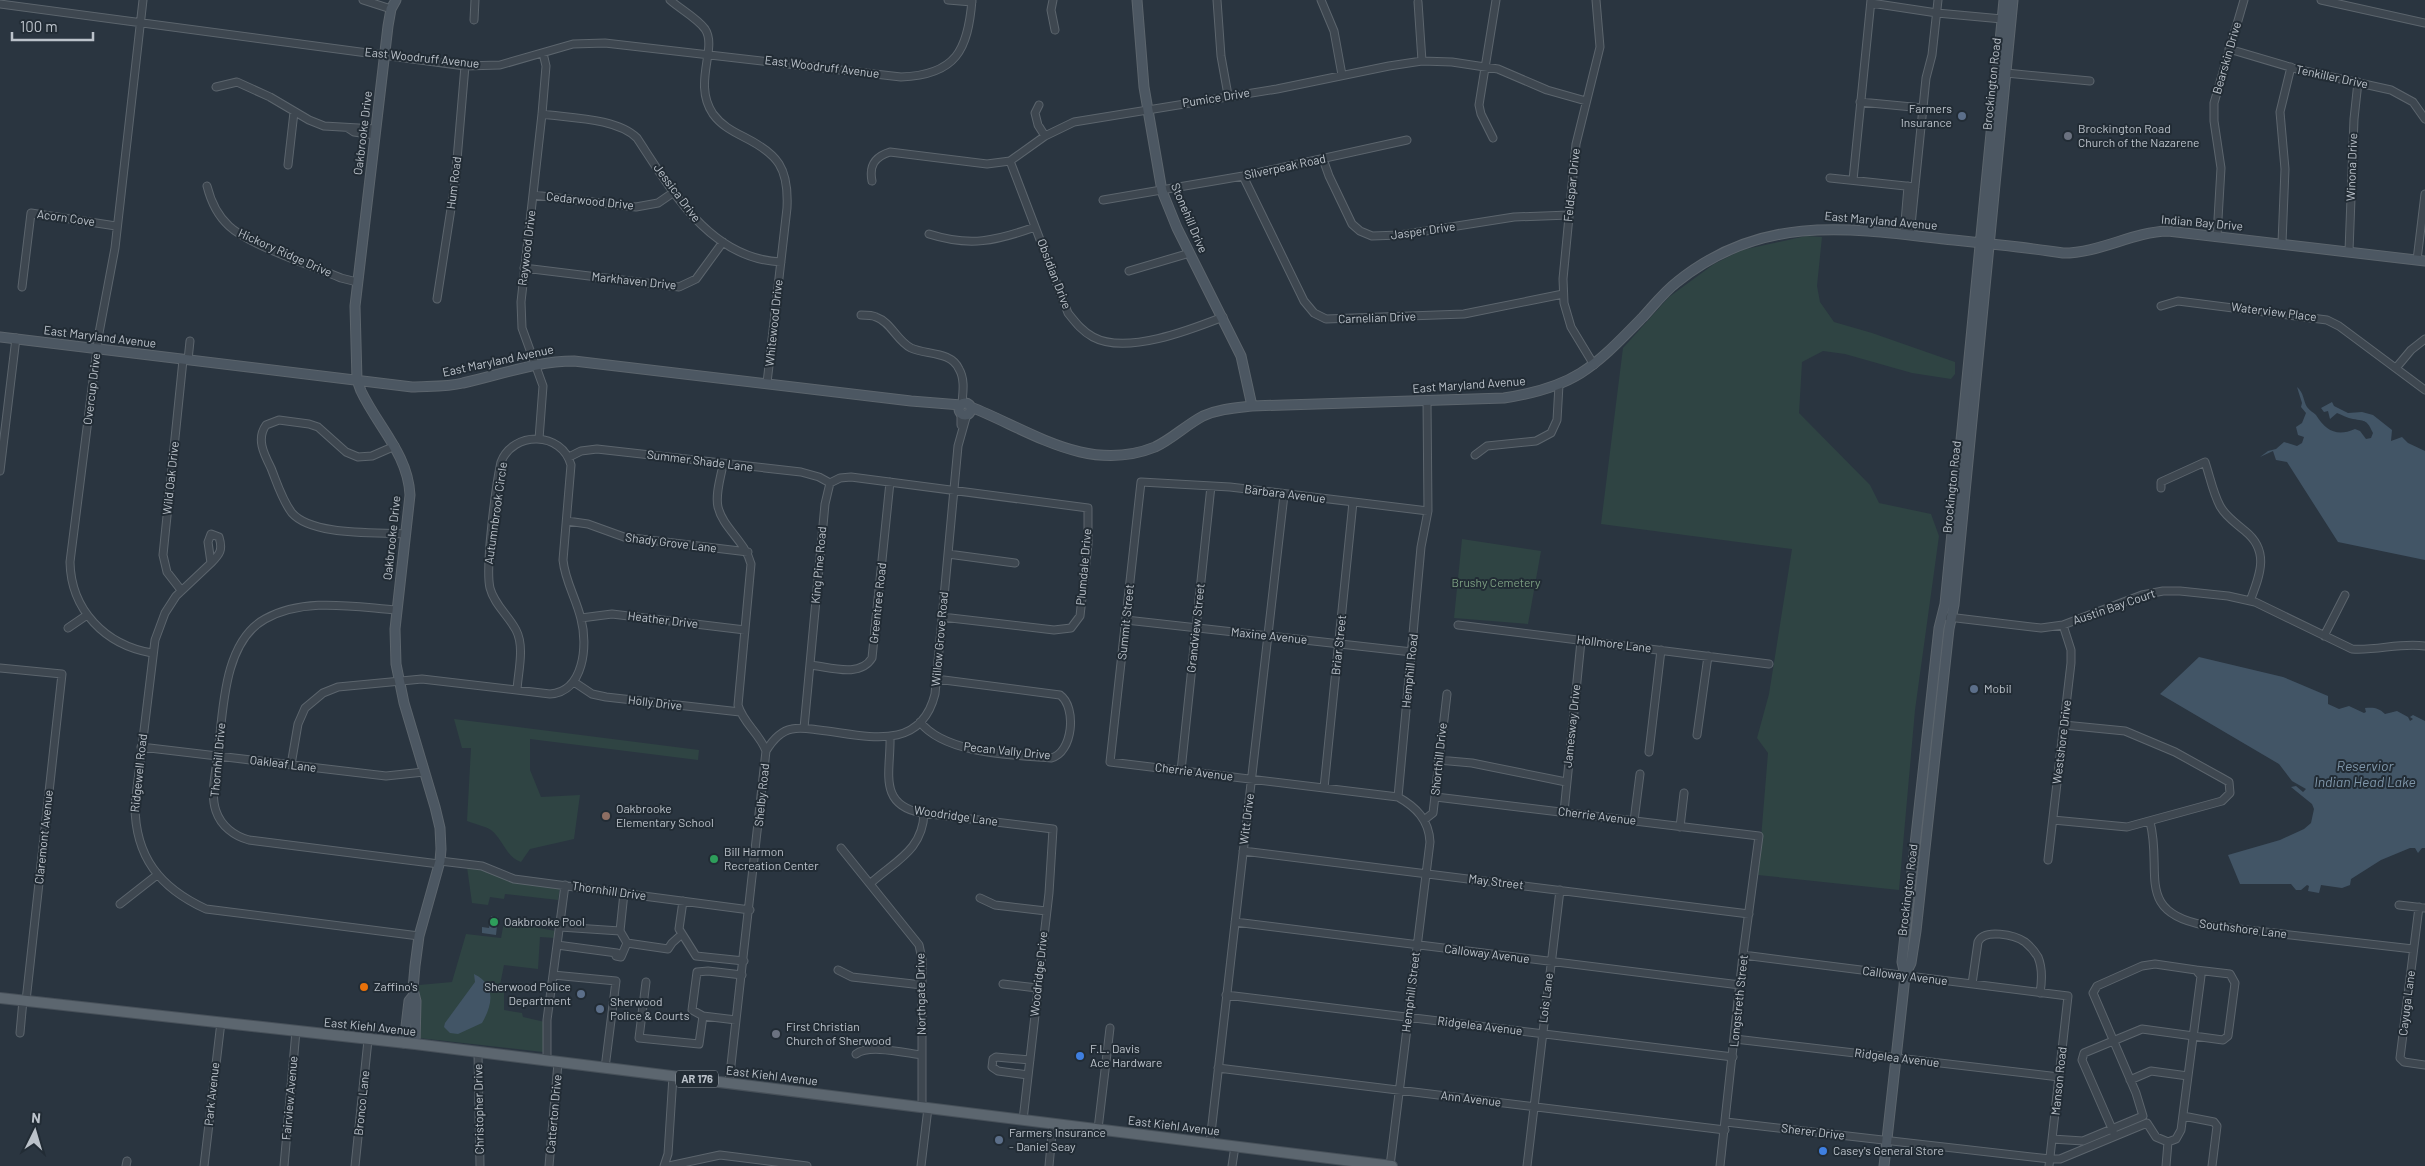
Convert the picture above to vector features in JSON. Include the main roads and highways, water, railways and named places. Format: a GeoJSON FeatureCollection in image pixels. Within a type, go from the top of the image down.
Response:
{"type":"FeatureCollection","features":[{"type":"Feature","properties":{"kind":"main road","name":"East Kiehl Avenue"},"geometry":{"type":"LineString","coordinates":[[0,998],[416,1044],[1391,1166]]}},
{"type":"Feature","properties":{"kind":"water"},"geometry":{"type":"Polygon","coordinates":[[[2297,387],[2309,410],[2332,431],[2343,432],[2355,429],[2360,431],[2366,439],[2371,438],[2373,433],[2367,423],[2363,421],[2351,419],[2337,413],[2330,419],[2328,411],[2324,412],[2321,408],[2332,402],[2334,406],[2348,413],[2362,412],[2373,415],[2392,430],[2391,441],[2402,437],[2408,443],[2425,451],[2425,560],[2338,542],[2287,462],[2276,460],[2273,451],[2260,457],[2268,451],[2276,449],[2284,442],[2297,446],[2302,443],[2304,437],[2298,435],[2296,427],[2302,423],[2306,413],[2301,407],[2302,403],[2297,387]]]}},
{"type":"Feature","properties":{"kind":"water","name":"Reservior Indian Head Lake"},"geometry":{"type":"Polygon","coordinates":[[[2199,657],[2283,677],[2328,696],[2328,704],[2339,709],[2349,706],[2364,713],[2366,712],[2365,708],[2374,708],[2381,710],[2385,714],[2397,711],[2408,717],[2410,721],[2413,719],[2410,717],[2413,715],[2425,721],[2425,848],[2422,848],[2418,853],[2415,848],[2410,848],[2381,860],[2351,879],[2350,885],[2342,888],[2321,885],[2319,893],[2308,891],[2309,886],[2307,885],[2301,890],[2296,890],[2291,884],[2240,884],[2228,855],[2280,840],[2304,829],[2311,823],[2314,809],[2312,804],[2291,787],[2296,786],[2303,792],[2306,789],[2292,781],[2279,764],[2160,694],[2199,657]]]}},
{"type":"Feature","properties":{"kind":"water","name":"Oakbrooke Pool"},"geometry":{"type":"Polygon","coordinates":[[[491,916],[498,917],[496,935],[482,933],[482,927],[489,928],[491,916]]]}},
{"type":"Feature","properties":{"kind":"water"},"geometry":{"type":"Polygon","coordinates":[[[474,974],[481,978],[489,989],[490,1002],[486,1016],[482,1023],[458,1034],[450,1033],[444,1027],[445,1023],[475,982],[474,974]]]}},
{"type":"Feature","properties":{"kind":"place","name":"Farmers Insurance"},"geometry":{"type":"Point","coordinates":[1962,116]}},
{"type":"Feature","properties":{"kind":"place","name":"Brockington Road Church of the Nazarene"},"geometry":{"type":"Point","coordinates":[2068,136]}},
{"type":"Feature","properties":{"kind":"place","name":"Mobil"},"geometry":{"type":"Point","coordinates":[1974,689]}},
{"type":"Feature","properties":{"kind":"place","name":"Oakbrooke Elementary School"},"geometry":{"type":"Point","coordinates":[606,816]}},
{"type":"Feature","properties":{"kind":"place","name":"Bill Harmon Recreation Center"},"geometry":{"type":"Point","coordinates":[714,859]}},
{"type":"Feature","properties":{"kind":"place","name":"Oakbrooke Pool"},"geometry":{"type":"Point","coordinates":[494,922]}},
{"type":"Feature","properties":{"kind":"place","name":"Zaffino's"},"geometry":{"type":"Point","coordinates":[364,987]}},
{"type":"Feature","properties":{"kind":"place","name":"Sherwood Police Department"},"geometry":{"type":"Point","coordinates":[581,994]}},
{"type":"Feature","properties":{"kind":"place","name":"Sherwood Police & Courts"},"geometry":{"type":"Point","coordinates":[600,1009]}},
{"type":"Feature","properties":{"kind":"place","name":"First Christian Church of Sherwood"},"geometry":{"type":"Point","coordinates":[776,1034]}},
{"type":"Feature","properties":{"kind":"place","name":"F.L. Davis Ace Hardware"},"geometry":{"type":"Point","coordinates":[1080,1056]}},
{"type":"Feature","properties":{"kind":"place","name":"Farmers Insurance - Daniel Seay"},"geometry":{"type":"Point","coordinates":[999,1140]}},
{"type":"Feature","properties":{"kind":"place","name":"Casey's General Store"},"geometry":{"type":"Point","coordinates":[1823,1151]}},
{"type":"Feature","properties":{"kind":"park label","name":"Brushy Cemetery"},"geometry":{"type":"Point","coordinates":[1496,583]}}]}
